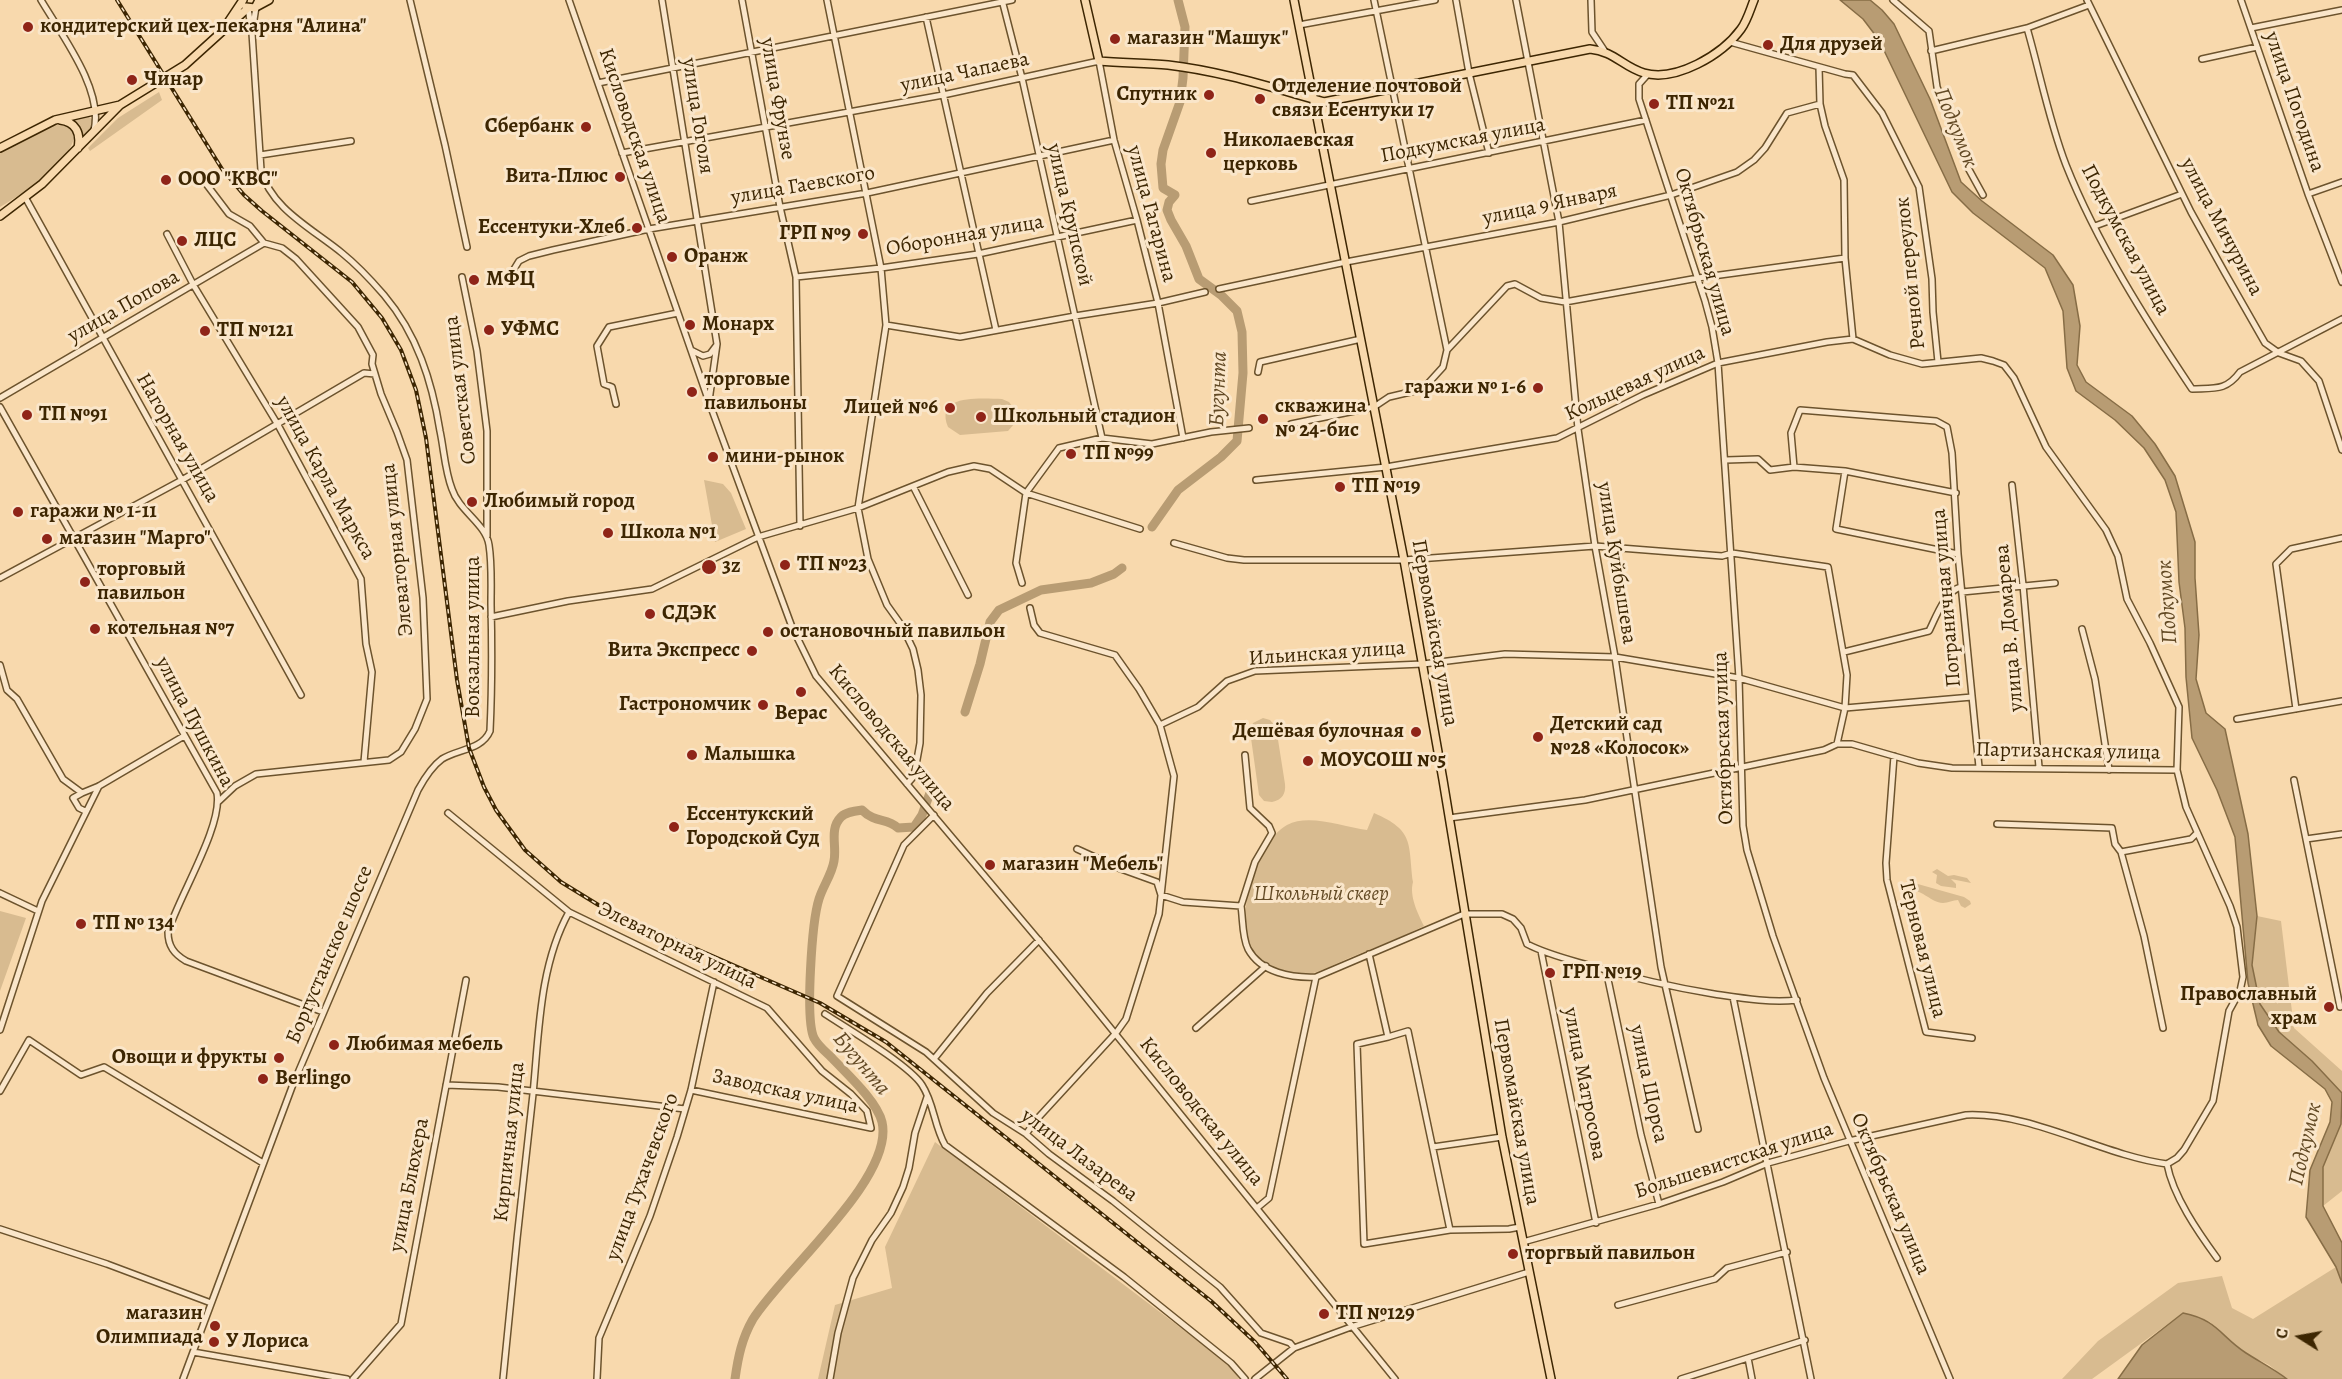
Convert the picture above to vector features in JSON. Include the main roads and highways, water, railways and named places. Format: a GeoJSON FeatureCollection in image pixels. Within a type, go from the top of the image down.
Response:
{"type":"FeatureCollection","features":[{"type":"Feature","properties":{"kind":"main road"},"geometry":{"type":"LineString","coordinates":[[224,28],[243,0],[254,5]]}},
{"type":"Feature","properties":{"kind":"main road"},"geometry":{"type":"LineString","coordinates":[[0,216],[59,168],[120,105],[185,65],[224,28],[254,5],[268,0]]}},
{"type":"Feature","properties":{"kind":"main road","name":"улица Гагарина"},"geometry":{"type":"LineString","coordinates":[[1085,0],[1098,61]]}},
{"type":"Feature","properties":{"kind":"main road","name":"Первомайская улица"},"geometry":{"type":"LineString","coordinates":[[1294,0],[1404,560],[1502,1137],[1551,1379]]}},
{"type":"Feature","properties":{"kind":"main road"},"geometry":{"type":"LineString","coordinates":[[1312,99],[1332,102],[1590,49],[1604,50],[1636,70],[1648,74],[1666,74],[1683,69],[1716,53],[1730,42],[1741,29],[1754,0]]}},
{"type":"Feature","properties":{"kind":"main road","name":"улица Чапаева"},"geometry":{"type":"LineString","coordinates":[[1098,61],[1168,65],[1285,90],[1312,99]]}},
{"type":"Feature","properties":{"kind":"main road"},"geometry":{"type":"LineString","coordinates":[[0,148],[55,120],[120,105]]}},
{"type":"Feature","properties":{"kind":"main road"},"geometry":{"type":"LineString","coordinates":[[55,120],[66,121],[76,128],[80,140],[78,148]]}},
{"type":"Feature","properties":{"kind":"waterway","name":"Бугунта"},"geometry":{"type":"LineString","coordinates":[[1152,527],[1178,490],[1221,457],[1237,441],[1243,373],[1242,332],[1237,311],[1221,295],[1199,279],[1186,246],[1167,210],[1169,202],[1175,195],[1163,188],[1161,164],[1163,150],[1180,102],[1183,78],[1185,27],[1178,0]]}},
{"type":"Feature","properties":{"kind":"waterway","name":"Бугунта"},"geometry":{"type":"LineString","coordinates":[[965,712],[990,622],[999,610],[1041,590],[1091,583],[1114,574],[1122,568]]}},
{"type":"Feature","properties":{"kind":"waterway","name":"Бугунта"},"geometry":{"type":"LineString","coordinates":[[735,1379],[741,1348],[753,1319],[767,1299],[855,1197],[871,1170],[881,1145],[882,1122],[874,1105],[818,1044],[811,1027],[810,970],[814,927],[819,899],[834,861],[835,827],[843,815],[862,810],[898,828],[914,827],[922,815],[931,790]]}},
{"type":"Feature","properties":{"kind":"railway"},"geometry":{"type":"LineString","coordinates":[[117,0],[222,169],[244,195],[262,211],[352,282],[382,318],[401,350],[416,390],[426,438],[457,680],[469,748],[484,787],[496,810],[525,850],[561,882],[605,909],[820,1003],[886,1042],[1211,1301],[1255,1342],[1287,1379]]}},
{"type":"Feature","properties":{"kind":"place","name":"кондитерский цех-пекарня \"Алина\""},"geometry":{"type":"Point","coordinates":[28,27]}},
{"type":"Feature","properties":{"kind":"place","name":"магазин \"Машук\""},"geometry":{"type":"Point","coordinates":[1115,39]}},
{"type":"Feature","properties":{"kind":"place","name":"Для друзей"},"geometry":{"type":"Point","coordinates":[1768,45]}},
{"type":"Feature","properties":{"kind":"place","name":"Чинар"},"geometry":{"type":"Point","coordinates":[132,80]}},
{"type":"Feature","properties":{"kind":"place","name":"Спутник"},"geometry":{"type":"Point","coordinates":[1209,95]}},
{"type":"Feature","properties":{"kind":"place","name":"Отделение почтовой связи Есентуки 17"},"geometry":{"type":"Point","coordinates":[1260,99]}},
{"type":"Feature","properties":{"kind":"place","name":"ТП №21"},"geometry":{"type":"Point","coordinates":[1654,104]}},
{"type":"Feature","properties":{"kind":"place","name":"Сбербанк"},"geometry":{"type":"Point","coordinates":[586,127]}},
{"type":"Feature","properties":{"kind":"place","name":"Николаевская церковь"},"geometry":{"type":"Point","coordinates":[1211,153]}},
{"type":"Feature","properties":{"kind":"place","name":"Вита-Плюс"},"geometry":{"type":"Point","coordinates":[620,177]}},
{"type":"Feature","properties":{"kind":"place","name":"ООО \"КВС\""},"geometry":{"type":"Point","coordinates":[166,180]}},
{"type":"Feature","properties":{"kind":"place","name":"Ессентуки-Хлеб"},"geometry":{"type":"Point","coordinates":[637,228]}},
{"type":"Feature","properties":{"kind":"place","name":"ГРП №9"},"geometry":{"type":"Point","coordinates":[863,234]}},
{"type":"Feature","properties":{"kind":"place","name":"ЛЦС"},"geometry":{"type":"Point","coordinates":[182,241]}},
{"type":"Feature","properties":{"kind":"place","name":"Оранж"},"geometry":{"type":"Point","coordinates":[672,257]}},
{"type":"Feature","properties":{"kind":"place","name":"МФЦ"},"geometry":{"type":"Point","coordinates":[474,280]}},
{"type":"Feature","properties":{"kind":"place","name":"Монарх"},"geometry":{"type":"Point","coordinates":[690,325]}},
{"type":"Feature","properties":{"kind":"place","name":"УФМС"},"geometry":{"type":"Point","coordinates":[489,330]}},
{"type":"Feature","properties":{"kind":"place","name":"ТП №121"},"geometry":{"type":"Point","coordinates":[205,331]}},
{"type":"Feature","properties":{"kind":"place","name":"гаражи № 1-6"},"geometry":{"type":"Point","coordinates":[1538,388]}},
{"type":"Feature","properties":{"kind":"place","name":"торговые павильоны"},"geometry":{"type":"Point","coordinates":[692,392]}},
{"type":"Feature","properties":{"kind":"place","name":"Лицей №6"},"geometry":{"type":"Point","coordinates":[950,408]}},
{"type":"Feature","properties":{"kind":"place","name":"ТП №91"},"geometry":{"type":"Point","coordinates":[27,415]}},
{"type":"Feature","properties":{"kind":"place","name":"Школьный стадион"},"geometry":{"type":"Point","coordinates":[981,417]}},
{"type":"Feature","properties":{"kind":"place","name":"скважина № 24-бис"},"geometry":{"type":"Point","coordinates":[1263,419]}},
{"type":"Feature","properties":{"kind":"place","name":"ТП №99"},"geometry":{"type":"Point","coordinates":[1071,454]}},
{"type":"Feature","properties":{"kind":"place","name":"мини-рынок"},"geometry":{"type":"Point","coordinates":[713,457]}},
{"type":"Feature","properties":{"kind":"place","name":"ТП №19"},"geometry":{"type":"Point","coordinates":[1340,487]}},
{"type":"Feature","properties":{"kind":"place","name":"Любимый город"},"geometry":{"type":"Point","coordinates":[472,502]}},
{"type":"Feature","properties":{"kind":"place","name":"гаражи № 1-11"},"geometry":{"type":"Point","coordinates":[18,512]}},
{"type":"Feature","properties":{"kind":"place","name":"Школа №1"},"geometry":{"type":"Point","coordinates":[608,533]}},
{"type":"Feature","properties":{"kind":"place","name":"магазин \"Марго\""},"geometry":{"type":"Point","coordinates":[47,539]}},
{"type":"Feature","properties":{"kind":"place","name":"ТП №23"},"geometry":{"type":"Point","coordinates":[785,565]}},
{"type":"Feature","properties":{"kind":"place","name":"3z"},"geometry":{"type":"Point","coordinates":[709,567]}},
{"type":"Feature","properties":{"kind":"place","name":"торговый павильон"},"geometry":{"type":"Point","coordinates":[85,582]}},
{"type":"Feature","properties":{"kind":"place","name":"СДЭК"},"geometry":{"type":"Point","coordinates":[650,614]}},
{"type":"Feature","properties":{"kind":"place","name":"котельная №7"},"geometry":{"type":"Point","coordinates":[95,629]}},
{"type":"Feature","properties":{"kind":"place","name":"остановочный павильон"},"geometry":{"type":"Point","coordinates":[768,632]}},
{"type":"Feature","properties":{"kind":"place","name":"Вита Экспресс"},"geometry":{"type":"Point","coordinates":[752,651]}},
{"type":"Feature","properties":{"kind":"place","name":"Верас"},"geometry":{"type":"Point","coordinates":[801,692]}},
{"type":"Feature","properties":{"kind":"place","name":"Гастрономчик"},"geometry":{"type":"Point","coordinates":[763,705]}},
{"type":"Feature","properties":{"kind":"place","name":"Дешёвая булочная"},"geometry":{"type":"Point","coordinates":[1416,732]}},
{"type":"Feature","properties":{"kind":"place","name":"Детский сад №28 «Колосок»"},"geometry":{"type":"Point","coordinates":[1538,737]}},
{"type":"Feature","properties":{"kind":"place","name":"Малышка"},"geometry":{"type":"Point","coordinates":[692,755]}},
{"type":"Feature","properties":{"kind":"place","name":"МОУСОШ №5"},"geometry":{"type":"Point","coordinates":[1308,761]}},
{"type":"Feature","properties":{"kind":"place","name":"Ессентукский Городской Суд"},"geometry":{"type":"Point","coordinates":[674,827]}},
{"type":"Feature","properties":{"kind":"place","name":"магазин \"Мебель\""},"geometry":{"type":"Point","coordinates":[990,865]}},
{"type":"Feature","properties":{"kind":"place","name":"ТП № 134"},"geometry":{"type":"Point","coordinates":[81,924]}},
{"type":"Feature","properties":{"kind":"place","name":"ГРП №19"},"geometry":{"type":"Point","coordinates":[1550,973]}},
{"type":"Feature","properties":{"kind":"place","name":"Православный храм"},"geometry":{"type":"Point","coordinates":[2329,1007]}},
{"type":"Feature","properties":{"kind":"place","name":"Любимая мебель"},"geometry":{"type":"Point","coordinates":[334,1045]}},
{"type":"Feature","properties":{"kind":"place","name":"Овощи и фрукты"},"geometry":{"type":"Point","coordinates":[279,1058]}},
{"type":"Feature","properties":{"kind":"place","name":"Berlingo"},"geometry":{"type":"Point","coordinates":[263,1079]}},
{"type":"Feature","properties":{"kind":"place","name":"торгвый павильон"},"geometry":{"type":"Point","coordinates":[1513,1254]}},
{"type":"Feature","properties":{"kind":"place","name":"ТП №129"},"geometry":{"type":"Point","coordinates":[1324,1314]}},
{"type":"Feature","properties":{"kind":"place","name":"магазин Олимпиада"},"geometry":{"type":"Point","coordinates":[215,1326]}},
{"type":"Feature","properties":{"kind":"place","name":"У Лориса"},"geometry":{"type":"Point","coordinates":[214,1342]}},
{"type":"Feature","properties":{"kind":"water label","name":"Подкумок"},"geometry":{"type":"Point","coordinates":[1955,128]}},
{"type":"Feature","properties":{"kind":"water label","name":"Подкумок"},"geometry":{"type":"Point","coordinates":[2168,602]}},
{"type":"Feature","properties":{"kind":"water label","name":"Подкумок"},"geometry":{"type":"Point","coordinates":[2306,1144]}},
{"type":"Feature","properties":{"kind":"park label","name":"Школьный сквер"},"geometry":{"type":"Point","coordinates":[1321,895]}}]}
